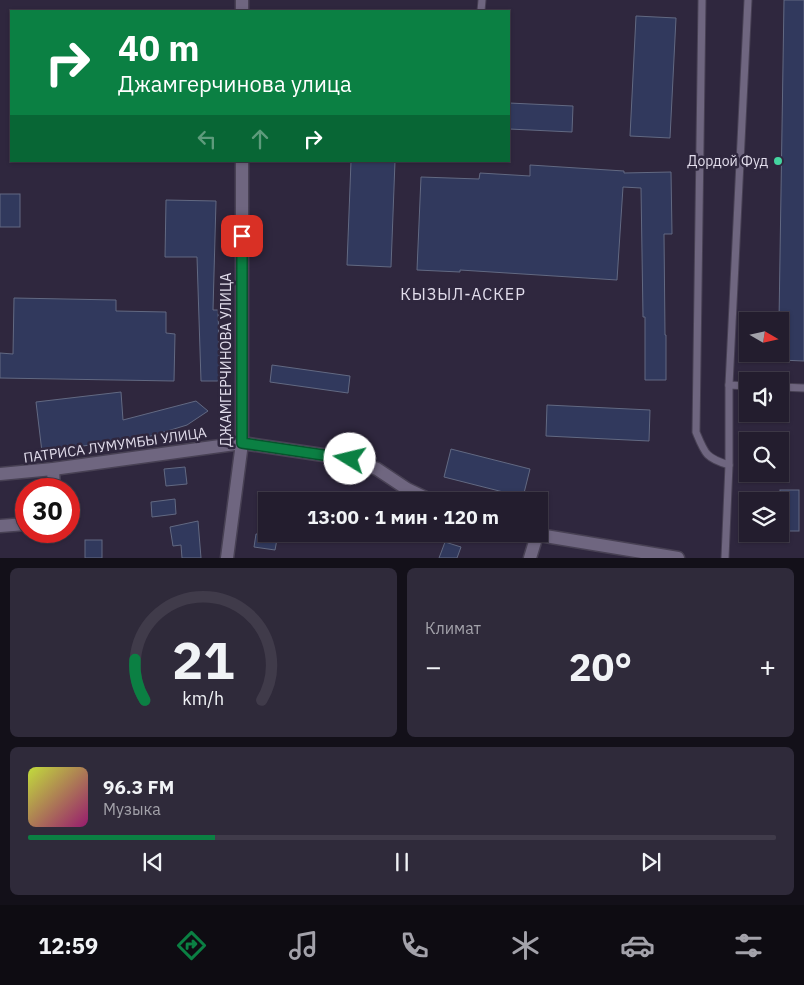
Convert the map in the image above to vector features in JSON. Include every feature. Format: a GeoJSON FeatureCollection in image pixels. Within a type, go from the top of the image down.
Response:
{"type":"FeatureCollection","features":[{"type":"Feature","properties":{"kind":"street","name":"ДЖАМГЕРЧИНОВА УЛИЦА"},"geometry":{"type":"LineString","coordinates":[[227,558],[242,443],[242,162]]}},
{"type":"Feature","properties":{"kind":"street","name":"ПАТРИСА ЛУМУМБЫ УЛИЦА"},"geometry":{"type":"LineString","coordinates":[[0,474],[53,469],[242,443],[350,459],[377,469],[413,492]]}},
{"type":"Feature","properties":{"kind":"street"},"geometry":{"type":"LineString","coordinates":[[53,469],[53,478]]}},
{"type":"Feature","properties":{"kind":"street"},"geometry":{"type":"LineString","coordinates":[[0,526],[15,525]]}},
{"type":"Feature","properties":{"kind":"street"},"geometry":{"type":"LineString","coordinates":[[548,536],[678,558]]}},
{"type":"Feature","properties":{"kind":"street"},"geometry":{"type":"LineString","coordinates":[[530,558],[533,542]]}},
{"type":"Feature","properties":{"kind":"lane"},"geometry":{"type":"LineString","coordinates":[[702,0],[696,432],[709,457],[729,465]]}},
{"type":"Feature","properties":{"kind":"lane"},"geometry":{"type":"LineString","coordinates":[[725,558],[729,465],[729,385],[748,0]]}},
{"type":"Feature","properties":{"kind":"lane"},"geometry":{"type":"LineString","coordinates":[[729,385],[739,386]]}},
{"type":"Feature","properties":{"kind":"lane"},"geometry":{"type":"LineString","coordinates":[[789,387],[804,388]]}},
{"type":"Feature","properties":{"kind":"building"},"geometry":{"type":"Polygon","coordinates":[[[784,0],[804,0],[804,361],[789,360],[789,312],[779,312],[784,0]]]}},
{"type":"Feature","properties":{"kind":"building"},"geometry":{"type":"Polygon","coordinates":[[[636,16],[676,18],[670,138],[630,136],[636,16]]]}},
{"type":"Feature","properties":{"kind":"building"},"geometry":{"type":"Polygon","coordinates":[[[510,103],[573,106],[572,132],[510,129],[510,103]]]}},
{"type":"Feature","properties":{"kind":"building"},"geometry":{"type":"Polygon","coordinates":[[[351,162],[395,162],[391,267],[347,265],[351,162]]]}},
{"type":"Feature","properties":{"kind":"building"},"geometry":{"type":"Polygon","coordinates":[[[530,165],[624,171],[624,173],[671,172],[672,234],[664,234],[666,380],[645,380],[641,188],[623,187],[617,280],[460,270],[460,272],[417,270],[421,177],[479,179],[480,173],[530,176],[530,165]]]}},
{"type":"Feature","properties":{"kind":"building"},"geometry":{"type":"Polygon","coordinates":[[[0,194],[20,194],[20,227],[0,227],[0,194]]]}},
{"type":"Feature","properties":{"kind":"building"},"geometry":{"type":"Polygon","coordinates":[[[166,200],[216,201],[213,310],[218,310],[220,381],[201,381],[197,257],[165,257],[166,200]]]}},
{"type":"Feature","properties":{"kind":"building"},"geometry":{"type":"Polygon","coordinates":[[[14,298],[116,300],[116,311],[166,312],[166,333],[175,334],[174,381],[0,378],[0,353],[13,354],[14,298]]]}},
{"type":"Feature","properties":{"kind":"building"},"geometry":{"type":"Polygon","coordinates":[[[272,365],[350,376],[348,393],[270,382],[272,365]]]}},
{"type":"Feature","properties":{"kind":"building"},"geometry":{"type":"Polygon","coordinates":[[[121,392],[123,420],[196,401],[208,411],[187,425],[151,436],[42,452],[36,402],[121,392]]]}},
{"type":"Feature","properties":{"kind":"building"},"geometry":{"type":"Polygon","coordinates":[[[547,405],[650,410],[649,441],[546,436],[547,405]]]}},
{"type":"Feature","properties":{"kind":"building"},"geometry":{"type":"Polygon","coordinates":[[[451,449],[530,469],[524,492],[503,492],[444,477],[451,449]]]}},
{"type":"Feature","properties":{"kind":"building"},"geometry":{"type":"Polygon","coordinates":[[[185,467],[187,484],[166,486],[164,469],[185,467]]]}},
{"type":"Feature","properties":{"kind":"building"},"geometry":{"type":"Polygon","coordinates":[[[780,490],[799,490],[799,531],[789,531],[789,492],[780,492],[780,490]]]}},
{"type":"Feature","properties":{"kind":"building"},"geometry":{"type":"Polygon","coordinates":[[[175,499],[176,514],[152,517],[151,502],[175,499]]]}},
{"type":"Feature","properties":{"kind":"building"},"geometry":{"type":"Polygon","coordinates":[[[198,521],[201,558],[182,558],[181,545],[173,546],[170,527],[198,521]]]}},
{"type":"Feature","properties":{"kind":"building"},"geometry":{"type":"Polygon","coordinates":[[[256,534],[258,534],[258,542],[276,542],[275,550],[254,547],[256,534]]]}},
{"type":"Feature","properties":{"kind":"building"},"geometry":{"type":"Polygon","coordinates":[[[85,540],[102,540],[102,558],[85,558],[85,540]]]}},
{"type":"Feature","properties":{"kind":"building"},"geometry":{"type":"Polygon","coordinates":[[[445,542],[461,547],[457,558],[439,558],[445,542]]]}},
{"type":"Feature","properties":{"kind":"place","name":"Дордой Фуд"},"geometry":{"type":"Point","coordinates":[778,161]}},
{"type":"Feature","properties":{"kind":"district","name":"КЫЗЫЛ-АСКЕР"},"geometry":{"type":"Point","coordinates":[463,294]}},
{"type":"Feature","properties":{"kind":"route"},"geometry":{"type":"LineString","coordinates":[[242,236],[242,443],[350,459]]}}]}
